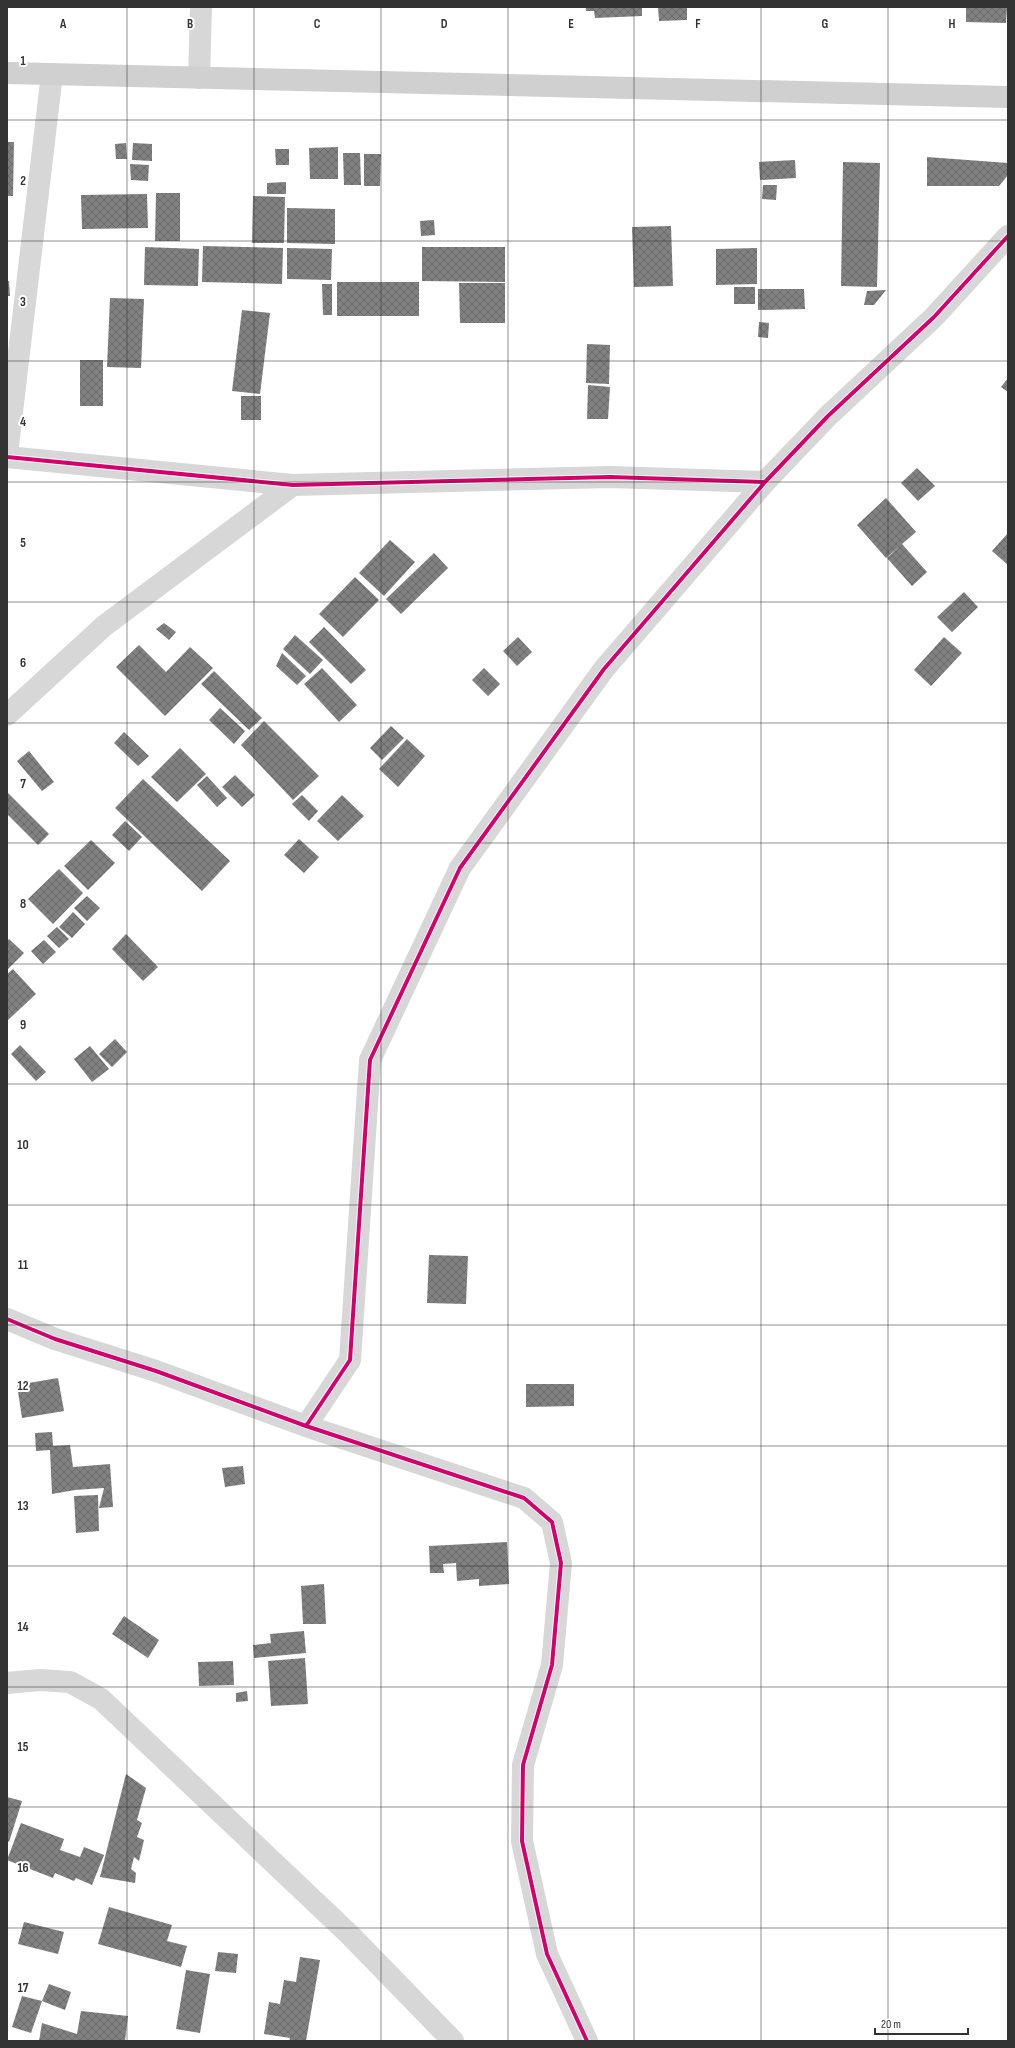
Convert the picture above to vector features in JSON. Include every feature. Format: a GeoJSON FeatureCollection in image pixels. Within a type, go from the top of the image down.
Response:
{"type":"FeatureCollection","features":[{"type":"Feature","properties":{"kind":"street"},"geometry":{"type":"LineString","coordinates":[[199,78],[201,7]]}},
{"type":"Feature","properties":{"kind":"street"},"geometry":{"type":"LineString","coordinates":[[7,73],[1008,97]]}},
{"type":"Feature","properties":{"kind":"street"},"geometry":{"type":"LineString","coordinates":[[7,454],[52,74]]}},
{"type":"Feature","properties":{"kind":"street"},"geometry":{"type":"LineString","coordinates":[[306,1426],[350,1360],[370,1060],[460,868],[604,669],[765,482],[828,416],[934,317],[1008,236]]}},
{"type":"Feature","properties":{"kind":"street"},"geometry":{"type":"LineString","coordinates":[[7,458],[292,485],[610,477],[765,482]]}},
{"type":"Feature","properties":{"kind":"street"},"geometry":{"type":"LineString","coordinates":[[7,715],[104,626],[292,485]]}},
{"type":"Feature","properties":{"kind":"street"},"geometry":{"type":"LineString","coordinates":[[7,1319],[55,1339],[156,1371],[306,1426],[524,1498],[552,1522],[561,1563],[552,1657],[523,1765],[522,1841],[547,1954],[587,2041]]}},
{"type":"Feature","properties":{"kind":"street"},"geometry":{"type":"LineString","coordinates":[[7,1683],[40,1680],[70,1682],[101,1698],[350,1935],[453,2041]]}},
{"type":"Feature","properties":{"kind":"building"},"geometry":{"type":"Polygon","coordinates":[[[586,7],[642,7],[642,16],[595,18],[594,11],[586,11],[586,7]]]}},
{"type":"Feature","properties":{"kind":"building"},"geometry":{"type":"Polygon","coordinates":[[[658,7],[687,7],[687,20],[659,21],[658,7]]]}},
{"type":"Feature","properties":{"kind":"building"},"geometry":{"type":"Polygon","coordinates":[[[966,7],[1007,7],[1006,23],[966,22],[966,7]]]}},
{"type":"Feature","properties":{"kind":"building"},"geometry":{"type":"Polygon","coordinates":[[[7,142],[14,142],[13,196],[7,196],[7,142]]]}},
{"type":"Feature","properties":{"kind":"building"},"geometry":{"type":"Polygon","coordinates":[[[126,143],[127,159],[116,159],[115,144],[126,143]]]}},
{"type":"Feature","properties":{"kind":"building"},"geometry":{"type":"Polygon","coordinates":[[[133,143],[152,144],[152,161],[132,160],[133,143]]]}},
{"type":"Feature","properties":{"kind":"building"},"geometry":{"type":"Polygon","coordinates":[[[338,147],[338,179],[310,179],[309,148],[338,147]]]}},
{"type":"Feature","properties":{"kind":"building"},"geometry":{"type":"Polygon","coordinates":[[[275,149],[289,149],[289,165],[276,165],[275,149]]]}},
{"type":"Feature","properties":{"kind":"building"},"geometry":{"type":"Polygon","coordinates":[[[343,153],[360,153],[361,185],[344,185],[343,153]]]}},
{"type":"Feature","properties":{"kind":"building"},"geometry":{"type":"Polygon","coordinates":[[[364,154],[381,154],[380,186],[364,186],[364,154]]]}},
{"type":"Feature","properties":{"kind":"building"},"geometry":{"type":"Polygon","coordinates":[[[927,157],[1008,163],[1008,175],[999,186],[927,186],[927,157]]]}},
{"type":"Feature","properties":{"kind":"building"},"geometry":{"type":"Polygon","coordinates":[[[795,160],[796,178],[760,180],[759,162],[795,160]]]}},
{"type":"Feature","properties":{"kind":"building"},"geometry":{"type":"Polygon","coordinates":[[[843,162],[880,163],[877,287],[841,286],[843,162]]]}},
{"type":"Feature","properties":{"kind":"building"},"geometry":{"type":"Polygon","coordinates":[[[130,164],[149,165],[148,181],[131,180],[130,164]]]}},
{"type":"Feature","properties":{"kind":"building"},"geometry":{"type":"Polygon","coordinates":[[[286,182],[286,194],[267,194],[267,183],[286,182]]]}},
{"type":"Feature","properties":{"kind":"building"},"geometry":{"type":"Polygon","coordinates":[[[763,185],[777,185],[776,200],[762,199],[763,185]]]}},
{"type":"Feature","properties":{"kind":"building"},"geometry":{"type":"Polygon","coordinates":[[[156,193],[180,193],[180,241],[155,241],[156,193]]]}},
{"type":"Feature","properties":{"kind":"building"},"geometry":{"type":"Polygon","coordinates":[[[147,194],[148,228],[82,229],[81,195],[147,194]]]}},
{"type":"Feature","properties":{"kind":"building"},"geometry":{"type":"Polygon","coordinates":[[[253,196],[285,197],[284,243],[252,243],[253,196]]]}},
{"type":"Feature","properties":{"kind":"building"},"geometry":{"type":"Polygon","coordinates":[[[287,208],[335,209],[335,244],[287,243],[287,208]]]}},
{"type":"Feature","properties":{"kind":"building"},"geometry":{"type":"Polygon","coordinates":[[[434,220],[435,235],[421,236],[420,221],[434,220]]]}},
{"type":"Feature","properties":{"kind":"building"},"geometry":{"type":"Polygon","coordinates":[[[671,226],[673,286],[634,287],[632,227],[671,226]]]}},
{"type":"Feature","properties":{"kind":"building"},"geometry":{"type":"Polygon","coordinates":[[[203,246],[283,248],[282,284],[202,282],[203,246]]]}},
{"type":"Feature","properties":{"kind":"building"},"geometry":{"type":"Polygon","coordinates":[[[145,247],[199,249],[198,286],[144,285],[145,247]]]}},
{"type":"Feature","properties":{"kind":"building"},"geometry":{"type":"Polygon","coordinates":[[[422,247],[505,247],[505,282],[422,281],[422,247]]]}},
{"type":"Feature","properties":{"kind":"building"},"geometry":{"type":"Polygon","coordinates":[[[287,248],[332,249],[331,280],[287,279],[287,248]]]}},
{"type":"Feature","properties":{"kind":"building"},"geometry":{"type":"Polygon","coordinates":[[[757,248],[757,284],[716,285],[716,249],[757,248]]]}},
{"type":"Feature","properties":{"kind":"building"},"geometry":{"type":"Polygon","coordinates":[[[7,281],[9,281],[10,296],[7,296],[7,281]]]}},
{"type":"Feature","properties":{"kind":"building"},"geometry":{"type":"Polygon","coordinates":[[[337,282],[419,282],[419,316],[337,316],[337,282]]]}},
{"type":"Feature","properties":{"kind":"building"},"geometry":{"type":"Polygon","coordinates":[[[459,283],[505,283],[505,323],[460,323],[459,283]]]}},
{"type":"Feature","properties":{"kind":"building"},"geometry":{"type":"Polygon","coordinates":[[[322,284],[332,284],[332,315],[323,315],[322,284]]]}},
{"type":"Feature","properties":{"kind":"building"},"geometry":{"type":"Polygon","coordinates":[[[734,287],[755,287],[755,304],[734,304],[734,287]]]}},
{"type":"Feature","properties":{"kind":"building"},"geometry":{"type":"Polygon","coordinates":[[[758,289],[804,289],[805,309],[758,310],[758,289]]]}},
{"type":"Feature","properties":{"kind":"building"},"geometry":{"type":"Polygon","coordinates":[[[886,290],[874,305],[864,305],[867,291],[886,290]]]}},
{"type":"Feature","properties":{"kind":"building"},"geometry":{"type":"Polygon","coordinates":[[[110,298],[144,299],[141,368],[107,367],[110,298]]]}},
{"type":"Feature","properties":{"kind":"building"},"geometry":{"type":"Polygon","coordinates":[[[242,310],[270,313],[260,394],[232,391],[242,310]]]}},
{"type":"Feature","properties":{"kind":"building"},"geometry":{"type":"Polygon","coordinates":[[[759,322],[769,323],[768,338],[758,337],[759,322]]]}},
{"type":"Feature","properties":{"kind":"building"},"geometry":{"type":"Polygon","coordinates":[[[587,344],[610,345],[609,384],[586,383],[587,344]]]}},
{"type":"Feature","properties":{"kind":"building"},"geometry":{"type":"Polygon","coordinates":[[[80,360],[103,360],[103,406],[80,406],[80,360]]]}},
{"type":"Feature","properties":{"kind":"building"},"geometry":{"type":"Polygon","coordinates":[[[1008,378],[1008,392],[1001,387],[1008,378]]]}},
{"type":"Feature","properties":{"kind":"building"},"geometry":{"type":"Polygon","coordinates":[[[588,385],[610,387],[608,419],[587,419],[588,385]]]}},
{"type":"Feature","properties":{"kind":"building"},"geometry":{"type":"Polygon","coordinates":[[[241,396],[261,396],[261,420],[241,420],[241,396]]]}},
{"type":"Feature","properties":{"kind":"building"},"geometry":{"type":"Polygon","coordinates":[[[917,468],[935,486],[918,501],[901,483],[917,468]]]}},
{"type":"Feature","properties":{"kind":"building"},"geometry":{"type":"Polygon","coordinates":[[[886,498],[916,532],[902,544],[927,572],[912,586],[887,558],[900,546],[886,558],[857,525],[886,498]]]}},
{"type":"Feature","properties":{"kind":"building"},"geometry":{"type":"Polygon","coordinates":[[[1008,533],[1008,565],[992,551],[1008,533]]]}},
{"type":"Feature","properties":{"kind":"building"},"geometry":{"type":"Polygon","coordinates":[[[390,540],[415,562],[384,596],[359,573],[390,540]]]}},
{"type":"Feature","properties":{"kind":"building"},"geometry":{"type":"Polygon","coordinates":[[[434,553],[448,568],[401,614],[386,599],[434,553]]]}},
{"type":"Feature","properties":{"kind":"building"},"geometry":{"type":"Polygon","coordinates":[[[355,577],[379,600],[343,637],[319,614],[355,577]]]}},
{"type":"Feature","properties":{"kind":"building"},"geometry":{"type":"Polygon","coordinates":[[[964,592],[978,607],[952,632],[937,617],[964,592]]]}},
{"type":"Feature","properties":{"kind":"building"},"geometry":{"type":"Polygon","coordinates":[[[164,623],[176,632],[169,640],[156,629],[164,623]]]}},
{"type":"Feature","properties":{"kind":"building"},"geometry":{"type":"Polygon","coordinates":[[[324,627],[366,670],[351,684],[309,642],[324,627]]]}},
{"type":"Feature","properties":{"kind":"building"},"geometry":{"type":"Polygon","coordinates":[[[295,635],[323,660],[310,674],[283,649],[295,635]]]}},
{"type":"Feature","properties":{"kind":"building"},"geometry":{"type":"Polygon","coordinates":[[[518,637],[532,652],[517,666],[503,651],[518,637]]]}},
{"type":"Feature","properties":{"kind":"building"},"geometry":{"type":"Polygon","coordinates":[[[944,637],[962,653],[931,686],[914,670],[944,637]]]}},
{"type":"Feature","properties":{"kind":"building"},"geometry":{"type":"Polygon","coordinates":[[[139,645],[166,672],[190,647],[213,668],[165,716],[116,667],[139,645]]]}},
{"type":"Feature","properties":{"kind":"building"},"geometry":{"type":"Polygon","coordinates":[[[282,653],[306,676],[297,685],[276,666],[282,653]]]}},
{"type":"Feature","properties":{"kind":"building"},"geometry":{"type":"Polygon","coordinates":[[[322,668],[357,705],[339,722],[304,684],[322,668]]]}},
{"type":"Feature","properties":{"kind":"building"},"geometry":{"type":"Polygon","coordinates":[[[484,668],[500,684],[488,696],[472,680],[484,668]]]}},
{"type":"Feature","properties":{"kind":"building"},"geometry":{"type":"Polygon","coordinates":[[[214,671],[262,718],[249,730],[201,684],[214,671]]]}},
{"type":"Feature","properties":{"kind":"building"},"geometry":{"type":"Polygon","coordinates":[[[220,708],[245,731],[234,744],[209,720],[220,708]]]}},
{"type":"Feature","properties":{"kind":"building"},"geometry":{"type":"Polygon","coordinates":[[[264,721],[319,776],[293,800],[241,745],[264,721]]]}},
{"type":"Feature","properties":{"kind":"building"},"geometry":{"type":"Polygon","coordinates":[[[391,726],[404,738],[382,760],[370,748],[391,726]]]}},
{"type":"Feature","properties":{"kind":"building"},"geometry":{"type":"Polygon","coordinates":[[[124,732],[149,756],[138,766],[114,743],[124,732]]]}},
{"type":"Feature","properties":{"kind":"building"},"geometry":{"type":"Polygon","coordinates":[[[407,739],[425,756],[398,787],[379,769],[407,739]]]}},
{"type":"Feature","properties":{"kind":"building"},"geometry":{"type":"Polygon","coordinates":[[[180,748],[206,774],[177,802],[151,777],[180,748]]]}},
{"type":"Feature","properties":{"kind":"building"},"geometry":{"type":"Polygon","coordinates":[[[29,751],[54,782],[42,791],[17,761],[29,751]]]}},
{"type":"Feature","properties":{"kind":"building"},"geometry":{"type":"Polygon","coordinates":[[[235,775],[255,795],[242,807],[222,787],[235,775]]]}},
{"type":"Feature","properties":{"kind":"building"},"geometry":{"type":"Polygon","coordinates":[[[207,776],[227,798],[217,807],[197,785],[207,776]]]}},
{"type":"Feature","properties":{"kind":"building"},"geometry":{"type":"Polygon","coordinates":[[[143,779],[230,861],[202,891],[115,808],[143,779]]]}},
{"type":"Feature","properties":{"kind":"building"},"geometry":{"type":"Polygon","coordinates":[[[7,792],[49,834],[38,845],[7,814],[7,792]]]}},
{"type":"Feature","properties":{"kind":"building"},"geometry":{"type":"Polygon","coordinates":[[[302,795],[318,811],[309,821],[292,804],[302,795]]]}},
{"type":"Feature","properties":{"kind":"building"},"geometry":{"type":"Polygon","coordinates":[[[342,795],[364,816],[338,841],[317,821],[342,795]]]}},
{"type":"Feature","properties":{"kind":"building"},"geometry":{"type":"Polygon","coordinates":[[[125,821],[142,837],[129,851],[112,835],[125,821]]]}},
{"type":"Feature","properties":{"kind":"building"},"geometry":{"type":"Polygon","coordinates":[[[299,839],[319,857],[304,873],[284,855],[299,839]]]}},
{"type":"Feature","properties":{"kind":"building"},"geometry":{"type":"Polygon","coordinates":[[[91,840],[115,863],[88,890],[64,866],[91,840]]]}},
{"type":"Feature","properties":{"kind":"building"},"geometry":{"type":"Polygon","coordinates":[[[59,869],[83,893],[53,924],[28,899],[59,869]]]}},
{"type":"Feature","properties":{"kind":"building"},"geometry":{"type":"Polygon","coordinates":[[[87,896],[100,908],[87,921],[74,908],[87,896]]]}},
{"type":"Feature","properties":{"kind":"building"},"geometry":{"type":"Polygon","coordinates":[[[73,912],[85,924],[72,938],[59,927],[73,912]]]}},
{"type":"Feature","properties":{"kind":"building"},"geometry":{"type":"Polygon","coordinates":[[[57,927],[69,939],[59,948],[47,936],[57,927]]]}},
{"type":"Feature","properties":{"kind":"building"},"geometry":{"type":"Polygon","coordinates":[[[126,934],[158,967],[143,981],[112,949],[126,934]]]}},
{"type":"Feature","properties":{"kind":"building"},"geometry":{"type":"Polygon","coordinates":[[[9,939],[24,953],[7,970],[7,941],[9,939]]]}},
{"type":"Feature","properties":{"kind":"building"},"geometry":{"type":"Polygon","coordinates":[[[44,940],[56,952],[43,964],[31,951],[44,940]]]}},
{"type":"Feature","properties":{"kind":"building"},"geometry":{"type":"Polygon","coordinates":[[[13,969],[36,994],[7,1021],[7,974],[13,969]]]}},
{"type":"Feature","properties":{"kind":"building"},"geometry":{"type":"Polygon","coordinates":[[[115,1039],[127,1052],[112,1067],[99,1054],[115,1039]]]}},
{"type":"Feature","properties":{"kind":"building"},"geometry":{"type":"Polygon","coordinates":[[[20,1045],[46,1072],[36,1081],[11,1054],[20,1045]]]}},
{"type":"Feature","properties":{"kind":"building"},"geometry":{"type":"Polygon","coordinates":[[[90,1046],[109,1069],[92,1082],[74,1059],[90,1046]]]}},
{"type":"Feature","properties":{"kind":"building"},"geometry":{"type":"Polygon","coordinates":[[[429,1255],[468,1256],[466,1304],[427,1303],[429,1255]]]}},
{"type":"Feature","properties":{"kind":"building"},"geometry":{"type":"Polygon","coordinates":[[[58,1378],[64,1411],[22,1418],[17,1385],[58,1378]]]}},
{"type":"Feature","properties":{"kind":"building"},"geometry":{"type":"Polygon","coordinates":[[[526,1384],[574,1384],[574,1406],[526,1407],[526,1384]]]}},
{"type":"Feature","properties":{"kind":"building"},"geometry":{"type":"Polygon","coordinates":[[[52,1432],[53,1446],[70,1445],[73,1467],[110,1464],[113,1507],[99,1508],[104,1488],[75,1490],[52,1494],[50,1450],[36,1451],[35,1433],[52,1432]]]}},
{"type":"Feature","properties":{"kind":"building"},"geometry":{"type":"Polygon","coordinates":[[[243,1466],[245,1484],[225,1487],[222,1468],[243,1466]]]}},
{"type":"Feature","properties":{"kind":"building"},"geometry":{"type":"Polygon","coordinates":[[[98,1495],[99,1531],[76,1533],[74,1496],[98,1495]]]}},
{"type":"Feature","properties":{"kind":"building"},"geometry":{"type":"Polygon","coordinates":[[[507,1542],[509,1584],[479,1586],[479,1579],[457,1581],[456,1563],[443,1564],[444,1573],[430,1573],[429,1546],[507,1542]]]}},
{"type":"Feature","properties":{"kind":"building"},"geometry":{"type":"Polygon","coordinates":[[[324,1584],[326,1624],[303,1624],[301,1586],[324,1584]]]}},
{"type":"Feature","properties":{"kind":"building"},"geometry":{"type":"Polygon","coordinates":[[[124,1616],[159,1640],[148,1658],[112,1634],[124,1616]]]}},
{"type":"Feature","properties":{"kind":"building"},"geometry":{"type":"Polygon","coordinates":[[[304,1631],[306,1653],[254,1658],[253,1645],[271,1643],[270,1634],[304,1631]]]}},
{"type":"Feature","properties":{"kind":"building"},"geometry":{"type":"Polygon","coordinates":[[[305,1658],[308,1704],[271,1706],[268,1661],[305,1658]]]}},
{"type":"Feature","properties":{"kind":"building"},"geometry":{"type":"Polygon","coordinates":[[[233,1661],[234,1685],[199,1686],[198,1662],[233,1661]]]}},
{"type":"Feature","properties":{"kind":"building"},"geometry":{"type":"Polygon","coordinates":[[[247,1691],[248,1701],[236,1702],[236,1693],[247,1691]]]}},
{"type":"Feature","properties":{"kind":"building"},"geometry":{"type":"Polygon","coordinates":[[[126,1774],[146,1788],[137,1820],[142,1823],[137,1837],[144,1840],[139,1861],[134,1857],[131,1869],[136,1873],[135,1883],[100,1877],[126,1774]]]}},
{"type":"Feature","properties":{"kind":"building"},"geometry":{"type":"Polygon","coordinates":[[[7,1797],[22,1801],[9,1842],[7,1841],[7,1797]]]}},
{"type":"Feature","properties":{"kind":"building"},"geometry":{"type":"Polygon","coordinates":[[[21,1823],[64,1839],[60,1850],[80,1857],[84,1847],[104,1855],[92,1885],[76,1878],[74,1881],[55,1873],[53,1878],[7,1860],[21,1823]]]}},
{"type":"Feature","properties":{"kind":"building"},"geometry":{"type":"Polygon","coordinates":[[[109,1907],[172,1925],[167,1941],[187,1946],[181,1967],[98,1944],[109,1907]]]}},
{"type":"Feature","properties":{"kind":"building"},"geometry":{"type":"Polygon","coordinates":[[[24,1922],[64,1932],[58,1954],[18,1944],[24,1922]]]}},
{"type":"Feature","properties":{"kind":"building"},"geometry":{"type":"Polygon","coordinates":[[[218,1952],[238,1954],[236,1973],[215,1971],[218,1952]]]}},
{"type":"Feature","properties":{"kind":"building"},"geometry":{"type":"Polygon","coordinates":[[[300,1957],[320,1960],[306,2041],[289,2041],[290,2038],[264,2034],[269,2002],[280,2004],[284,1980],[296,1982],[300,1957]]]}},
{"type":"Feature","properties":{"kind":"building"},"geometry":{"type":"Polygon","coordinates":[[[186,1970],[210,1974],[200,2033],[176,2029],[186,1970]]]}},
{"type":"Feature","properties":{"kind":"building"},"geometry":{"type":"Polygon","coordinates":[[[49,1984],[71,1992],[65,2010],[42,2001],[49,1984]]]}},
{"type":"Feature","properties":{"kind":"building"},"geometry":{"type":"Polygon","coordinates":[[[22,1996],[42,2001],[31,2033],[12,2027],[22,1996]]]}},
{"type":"Feature","properties":{"kind":"building"},"geometry":{"type":"Polygon","coordinates":[[[81,2011],[128,2016],[125,2041],[39,2041],[42,2023],[77,2034],[81,2011]]]}},
{"type":"Feature","properties":{"kind":"cycle path"},"geometry":{"type":"LineString","coordinates":[[7,457],[293,485],[610,477],[765,482],[828,416],[934,317],[1008,236]]}},
{"type":"Feature","properties":{"kind":"cycle path"},"geometry":{"type":"LineString","coordinates":[[306,1426],[350,1360],[370,1060],[460,868],[604,669],[765,482]]}},
{"type":"Feature","properties":{"kind":"cycle path"},"geometry":{"type":"LineString","coordinates":[[7,1319],[55,1339],[156,1371],[306,1426],[524,1498],[552,1522],[561,1563],[552,1665],[523,1765],[522,1841],[547,1954],[587,2041]]}}]}
